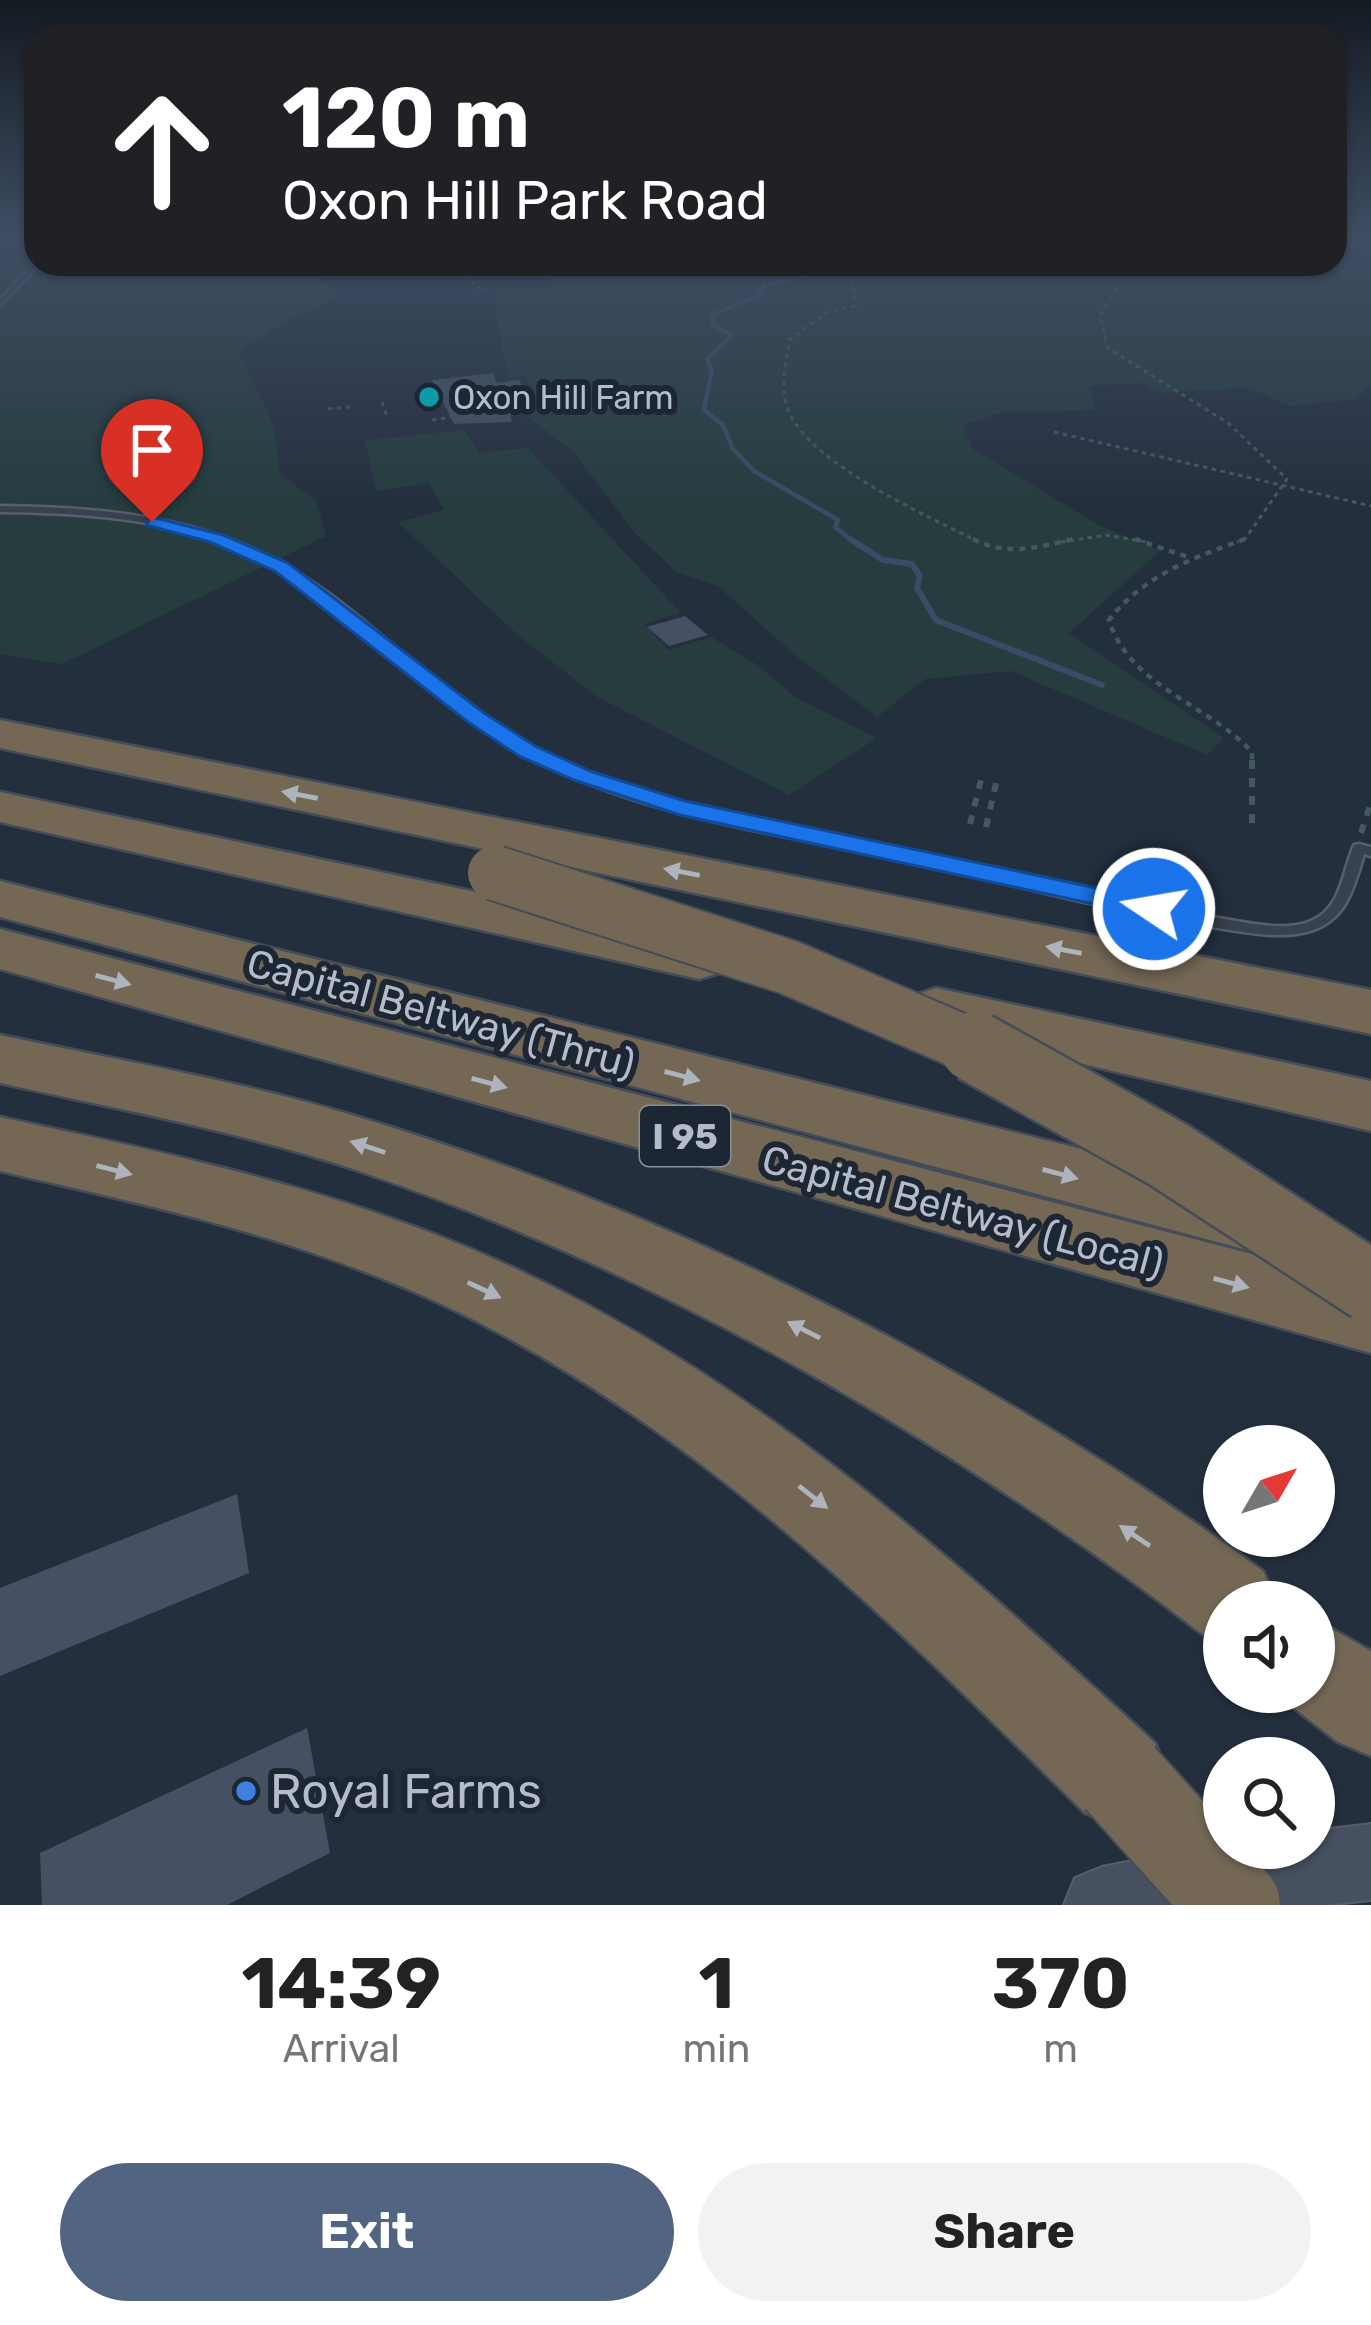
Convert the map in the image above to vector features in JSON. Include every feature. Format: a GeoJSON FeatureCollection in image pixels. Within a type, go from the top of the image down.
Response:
{"type":"FeatureCollection","features":[{"type":"Feature","properties":{"kind":"highway"},"geometry":{"type":"LineString","coordinates":[[0,734],[1371,1012]]}},
{"type":"Feature","properties":{"kind":"highway"},"geometry":{"type":"LineString","coordinates":[[0,768],[495,873],[715,938],[960,1040],[1098,1112],[1246,1202],[1371,1287]]}},
{"type":"Feature","properties":{"kind":"highway"},"geometry":{"type":"LineString","coordinates":[[0,806],[1371,1106]]}},
{"type":"Feature","properties":{"kind":"highway","name":"Capital Beltway (Thru)"},"geometry":{"type":"LineString","coordinates":[[0,899],[1371,1251]]}},
{"type":"Feature","properties":{"kind":"highway","name":"Capital Beltway (Local)"},"geometry":{"type":"LineString","coordinates":[[0,950],[1371,1319]]}},
{"type":"Feature","properties":{"kind":"highway"},"geometry":{"type":"LineString","coordinates":[[0,1059],[349,1141],[495,1190],[635,1246],[818,1336],[1005,1448],[1203,1582]]}},
{"type":"Feature","properties":{"kind":"highway"},"geometry":{"type":"LineString","coordinates":[[0,1144],[292,1213],[434,1266],[565,1329],[703,1414],[819,1501],[944,1609],[1120,1778],[1234,1905]]}},
{"type":"Feature","properties":{"kind":"highway"},"geometry":{"type":"LineString","coordinates":[[1335,1682],[1371,1709]]}},
{"type":"Feature","properties":{"kind":"main road"},"geometry":{"type":"LineString","coordinates":[[1102,1905],[1237,1878],[1371,1862]]}},
{"type":"Feature","properties":{"kind":"lane"},"geometry":{"type":"LineString","coordinates":[[0,509],[152,522],[243,548],[304,583],[423,678],[527,751],[680,808],[1040,886],[1284,931],[1311,928],[1340,910],[1365,850]]}},
{"type":"Feature","properties":{"kind":"path"},"geometry":{"type":"LineString","coordinates":[[807,327],[790,339],[783,391],[793,421],[820,447],[993,549],[1019,554],[1083,536],[1109,536],[1144,538],[1191,558]]}},
{"type":"Feature","properties":{"kind":"path"},"geometry":{"type":"LineString","coordinates":[[1103,327],[1108,348],[1269,456],[1287,479],[1245,539],[1191,558],[1126,596],[1109,620],[1110,634],[1132,663],[1241,736],[1252,752],[1254,768],[1252,827]]}},
{"type":"Feature","properties":{"kind":"path"},"geometry":{"type":"LineString","coordinates":[[382,402],[387,416]]}},
{"type":"Feature","properties":{"kind":"path"},"geometry":{"type":"LineString","coordinates":[[328,409],[350,407]]}},
{"type":"Feature","properties":{"kind":"path"},"geometry":{"type":"LineString","coordinates":[[467,416],[482,413]]}},
{"type":"Feature","properties":{"kind":"path"},"geometry":{"type":"LineString","coordinates":[[432,420],[451,418]]}},
{"type":"Feature","properties":{"kind":"path"},"geometry":{"type":"LineString","coordinates":[[1054,432],[1371,506]]}},
{"type":"Feature","properties":{"kind":"path"},"geometry":{"type":"LineString","coordinates":[[970,824],[982,776]]}},
{"type":"Feature","properties":{"kind":"path"},"geometry":{"type":"LineString","coordinates":[[986,826],[997,778]]}},
{"type":"Feature","properties":{"kind":"path"},"geometry":{"type":"LineString","coordinates":[[1365,850],[1371,802]]}},
{"type":"Feature","properties":{"kind":"green space"},"geometry":{"type":"Polygon","coordinates":[[[0,327],[277,327],[239,352],[274,426],[280,474],[316,500],[326,536],[62,664],[0,654],[0,327]]]}},
{"type":"Feature","properties":{"kind":"green space"},"geometry":{"type":"Polygon","coordinates":[[[499,327],[1371,327],[1371,385],[1356,399],[1290,406],[1246,388],[1158,393],[1141,383],[1088,386],[1096,410],[999,413],[963,425],[973,449],[1099,525],[1160,551],[1069,633],[1224,738],[1207,755],[1011,671],[925,679],[877,717],[795,655],[718,586],[676,572],[635,533],[571,449],[523,414],[548,408],[525,376],[508,378],[499,327]]]}},
{"type":"Feature","properties":{"kind":"green space"},"geometry":{"type":"Polygon","coordinates":[[[464,430],[479,453],[528,448],[681,613],[644,624],[669,650],[711,637],[759,666],[795,697],[877,738],[789,795],[599,698],[521,638],[398,522],[444,510],[429,483],[376,491],[365,440],[464,430]]]}},
{"type":"Feature","properties":{"kind":"building"},"geometry":{"type":"Polygon","coordinates":[[[494,373],[496,383],[519,380],[532,402],[508,405],[512,422],[454,424],[432,380],[494,373]]]}},
{"type":"Feature","properties":{"kind":"building"},"geometry":{"type":"Polygon","coordinates":[[[685,616],[708,635],[669,646],[647,627],[685,616]]]}},
{"type":"Feature","properties":{"kind":"building"},"geometry":{"type":"Polygon","coordinates":[[[237,1494],[249,1573],[0,1676],[0,1588],[237,1494]]]}},
{"type":"Feature","properties":{"kind":"building","name":"Royal Farms"},"geometry":{"type":"Polygon","coordinates":[[[307,1728],[330,1853],[227,1905],[42,1905],[40,1853],[307,1728]]]}},
{"type":"Feature","properties":{"kind":"waterway"},"geometry":{"type":"LineString","coordinates":[[717,327],[732,335],[707,359],[712,370],[704,410],[723,425],[733,449],[754,471],[838,520],[835,527],[851,540]]}},
{"type":"Feature","properties":{"kind":"waterway"},"geometry":{"type":"LineString","coordinates":[[851,540],[883,560],[912,564],[920,576],[917,588],[936,620],[1102,685]]}},
{"type":"Feature","properties":{"kind":"place","name":"Oxon Hill Farm"},"geometry":{"type":"Point","coordinates":[429,397]}},
{"type":"Feature","properties":{"kind":"place","name":"Royal Farms"},"geometry":{"type":"Point","coordinates":[246,1791]}},
{"type":"Feature","properties":{"kind":"route"},"geometry":{"type":"LineString","coordinates":[[152,522],[217,538],[281,567],[476,718],[527,751],[582,776],[680,808],[1154,909]]}}]}
